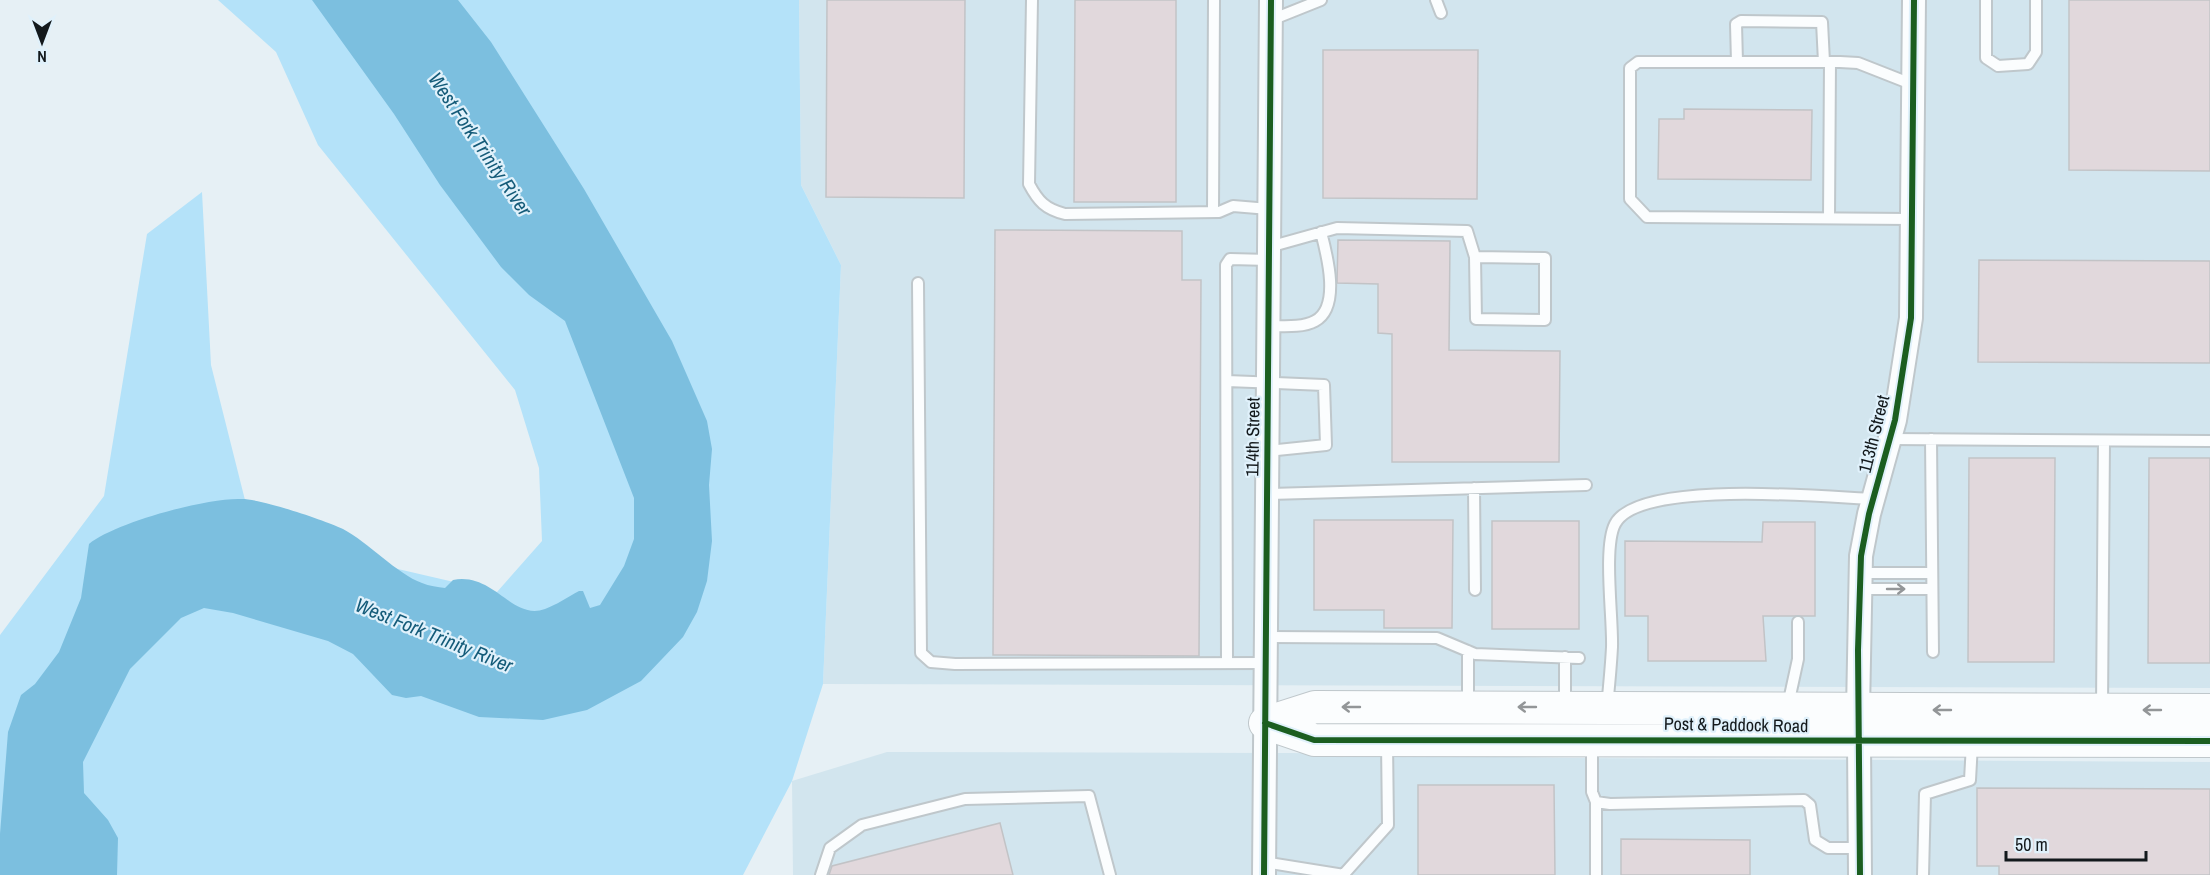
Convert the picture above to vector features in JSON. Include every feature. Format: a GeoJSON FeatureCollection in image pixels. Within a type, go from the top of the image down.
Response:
{"type":"FeatureCollection","features":[{"type":"Feature","properties":{"kind":"street","name":"113th Street"},"geometry":{"type":"LineString","coordinates":[[1860,875],[1858,710],[1861,556],[1873,499],[1890,439],[1907,356],[1911,318],[1910,219],[1914,0]]}},
{"type":"Feature","properties":{"kind":"street","name":"114th Street"},"geometry":{"type":"LineString","coordinates":[[1264,869],[1271,10]]}},
{"type":"Feature","properties":{"kind":"street","name":"Post & Paddock Road"},"geometry":{"type":"LineString","coordinates":[[1265,723],[1315,707],[2210,710]]}},
{"type":"Feature","properties":{"kind":"street"},"geometry":{"type":"LineString","coordinates":[[1600,739],[1606,707]]}},
{"type":"Feature","properties":{"kind":"street","name":"Post & Paddock Road"},"geometry":{"type":"LineString","coordinates":[[1265,723],[1314,740],[2210,741]]}},
{"type":"Feature","properties":{"kind":"lane"},"geometry":{"type":"LineString","coordinates":[[1032,0],[1029,184],[1037,200],[1050,211],[1065,214],[1213,212],[1233,206],[1269,209]]}},
{"type":"Feature","properties":{"kind":"lane"},"geometry":{"type":"LineString","coordinates":[[1213,212],[1214,0]]}},
{"type":"Feature","properties":{"kind":"lane"},"geometry":{"type":"LineString","coordinates":[[1271,10],[1321,0]]}},
{"type":"Feature","properties":{"kind":"lane"},"geometry":{"type":"LineString","coordinates":[[1436,0],[1441,13]]}},
{"type":"Feature","properties":{"kind":"lane"},"geometry":{"type":"LineString","coordinates":[[1986,0],[1986,58],[1998,66],[2028,64],[2036,52],[2036,0]]}},
{"type":"Feature","properties":{"kind":"lane"},"geometry":{"type":"LineString","coordinates":[[1737,62],[1736,24],[1742,21],[1822,22],[1827,62],[1829,218]]}},
{"type":"Feature","properties":{"kind":"lane"},"geometry":{"type":"LineString","coordinates":[[1910,219],[1647,217],[1630,199],[1630,68],[1638,62],[1858,63],[1914,85]]}},
{"type":"Feature","properties":{"kind":"lane"},"geometry":{"type":"LineString","coordinates":[[1227,663],[1227,261],[1269,253],[1336,228],[1467,231],[1475,257],[1476,319],[1545,320],[1545,258],[1475,257]]}},
{"type":"Feature","properties":{"kind":"lane"},"geometry":{"type":"LineString","coordinates":[[1268,326],[1304,325],[1316,321],[1325,313],[1330,280],[1322,232]]}},
{"type":"Feature","properties":{"kind":"lane"},"geometry":{"type":"LineString","coordinates":[[918,283],[921,653],[931,662],[955,664],[1266,663]]}},
{"type":"Feature","properties":{"kind":"lane"},"geometry":{"type":"LineString","coordinates":[[1227,381],[1324,385],[1326,445],[1267,451]]}},
{"type":"Feature","properties":{"kind":"lane"},"geometry":{"type":"LineString","coordinates":[[1890,439],[2210,441]]}},
{"type":"Feature","properties":{"kind":"lane"},"geometry":{"type":"LineString","coordinates":[[1931,439],[1933,652]]}},
{"type":"Feature","properties":{"kind":"lane"},"geometry":{"type":"LineString","coordinates":[[2102,710],[2104,441]]}},
{"type":"Feature","properties":{"kind":"lane"},"geometry":{"type":"LineString","coordinates":[[1267,494],[1586,485]]}},
{"type":"Feature","properties":{"kind":"lane"},"geometry":{"type":"LineString","coordinates":[[1474,488],[1475,590]]}},
{"type":"Feature","properties":{"kind":"lane"},"geometry":{"type":"LineString","coordinates":[[1606,707],[1612,646],[1610,543],[1615,523],[1629,510],[1665,498],[1705,495],[1873,499]]}},
{"type":"Feature","properties":{"kind":"lane"},"geometry":{"type":"LineString","coordinates":[[1860,581],[1932,573]]}},
{"type":"Feature","properties":{"kind":"lane"},"geometry":{"type":"LineString","coordinates":[[1860,581],[1932,589]]}},
{"type":"Feature","properties":{"kind":"lane"},"geometry":{"type":"LineString","coordinates":[[1788,709],[1798,659],[1798,622]]}},
{"type":"Feature","properties":{"kind":"lane"},"geometry":{"type":"LineString","coordinates":[[1266,637],[1437,638],[1475,654],[1579,658]]}},
{"type":"Feature","properties":{"kind":"lane"},"geometry":{"type":"LineString","coordinates":[[1468,651],[1468,707]]}},
{"type":"Feature","properties":{"kind":"lane"},"geometry":{"type":"LineString","coordinates":[[1565,657],[1565,707]]}},
{"type":"Feature","properties":{"kind":"lane"},"geometry":{"type":"LineString","coordinates":[[1596,875],[1596,802],[1592,792],[1600,739]]}},
{"type":"Feature","properties":{"kind":"lane"},"geometry":{"type":"LineString","coordinates":[[1264,869],[1344,874],[1388,825],[1387,740]]}},
{"type":"Feature","properties":{"kind":"lane"},"geometry":{"type":"LineString","coordinates":[[1923,875],[1924,794],[1970,780],[1972,742]]}},
{"type":"Feature","properties":{"kind":"lane"},"geometry":{"type":"LineString","coordinates":[[821,875],[830,848],[862,825],[965,799],[1089,796],[1110,875]]}},
{"type":"Feature","properties":{"kind":"lane"},"geometry":{"type":"LineString","coordinates":[[1596,802],[1610,804],[1804,800],[1810,805],[1815,840],[1828,848],[1860,848]]}},
{"type":"Feature","properties":{"kind":"shaded area"},"geometry":{"type":"Polygon","coordinates":[[[218,0],[799,0],[801,185],[841,265],[823,684],[792,781],[743,875],[0,875],[0,635],[104,496],[147,234],[202,192],[211,365],[247,508],[372,563],[497,592],[542,541],[539,468],[515,390],[318,145],[276,52],[218,0]]]}},
{"type":"Feature","properties":{"kind":"shaded area"},"geometry":{"type":"Polygon","coordinates":[[[799,0],[2210,0],[2210,688],[823,684],[841,265],[801,185],[799,0]]]}},
{"type":"Feature","properties":{"kind":"shaded area"},"geometry":{"type":"Polygon","coordinates":[[[887,752],[1291,753],[1571,758],[2210,762],[2210,875],[793,875],[792,781],[887,752]]]}},
{"type":"Feature","properties":{"kind":"water","name":"West Fork Trinity River"},"geometry":{"type":"Polygon","coordinates":[[[312,0],[458,0],[491,42],[584,189],[672,341],[707,421],[712,449],[709,485],[712,541],[707,581],[697,612],[683,637],[641,681],[587,710],[543,720],[479,717],[421,696],[406,698],[392,695],[353,654],[328,641],[233,613],[204,608],[181,618],[130,669],[83,762],[84,793],[108,820],[118,838],[117,875],[0,875],[0,834],[8,732],[21,695],[35,684],[59,652],[81,598],[89,544],[101,536],[139,520],[207,502],[242,499],[263,502],[343,529],[412,579],[445,588],[453,580],[467,579],[480,583],[522,608],[533,611],[545,609],[579,591],[583,591],[590,608],[600,605],[624,566],[634,539],[634,498],[565,321],[529,295],[501,267],[440,185],[394,114],[312,0]]]}},
{"type":"Feature","properties":{"kind":"building"},"geometry":{"type":"Polygon","coordinates":[[[827,0],[965,0],[964,198],[826,197],[827,0]]]}},
{"type":"Feature","properties":{"kind":"building"},"geometry":{"type":"Polygon","coordinates":[[[1075,0],[1176,0],[1176,202],[1074,202],[1075,0]]]}},
{"type":"Feature","properties":{"kind":"building"},"geometry":{"type":"Polygon","coordinates":[[[2069,0],[2210,0],[2210,171],[2069,170],[2069,0]]]}},
{"type":"Feature","properties":{"kind":"building"},"geometry":{"type":"Polygon","coordinates":[[[1323,50],[1478,50],[1477,199],[1323,198],[1323,50]]]}},
{"type":"Feature","properties":{"kind":"building"},"geometry":{"type":"Polygon","coordinates":[[[1684,109],[1812,110],[1811,180],[1658,179],[1659,119],[1684,119],[1684,109]]]}},
{"type":"Feature","properties":{"kind":"building"},"geometry":{"type":"Polygon","coordinates":[[[995,230],[1182,231],[1182,280],[1201,280],[1199,656],[993,655],[995,230]]]}},
{"type":"Feature","properties":{"kind":"building"},"geometry":{"type":"Polygon","coordinates":[[[1338,240],[1450,241],[1449,350],[1560,351],[1559,462],[1392,462],[1392,334],[1378,333],[1378,284],[1337,283],[1338,240]]]}},
{"type":"Feature","properties":{"kind":"building"},"geometry":{"type":"Polygon","coordinates":[[[1979,260],[2210,261],[2210,363],[1978,362],[1979,260]]]}},
{"type":"Feature","properties":{"kind":"building"},"geometry":{"type":"Polygon","coordinates":[[[1969,458],[2055,458],[2054,662],[1968,662],[1969,458]]]}},
{"type":"Feature","properties":{"kind":"building"},"geometry":{"type":"Polygon","coordinates":[[[2149,458],[2210,458],[2210,663],[2148,663],[2149,458]]]}},
{"type":"Feature","properties":{"kind":"building"},"geometry":{"type":"Polygon","coordinates":[[[1314,520],[1453,520],[1452,628],[1384,628],[1384,610],[1314,610],[1314,520]]]}},
{"type":"Feature","properties":{"kind":"building"},"geometry":{"type":"Polygon","coordinates":[[[1492,521],[1579,521],[1579,629],[1492,629],[1492,521]]]}},
{"type":"Feature","properties":{"kind":"building"},"geometry":{"type":"Polygon","coordinates":[[[1763,522],[1815,522],[1815,616],[1763,616],[1766,661],[1648,661],[1648,616],[1625,616],[1625,541],[1762,542],[1763,522]]]}},
{"type":"Feature","properties":{"kind":"building"},"geometry":{"type":"Polygon","coordinates":[[[1418,785],[1554,785],[1555,875],[1418,875],[1418,785]]]}},
{"type":"Feature","properties":{"kind":"building"},"geometry":{"type":"Polygon","coordinates":[[[1977,788],[2210,789],[2210,875],[1999,875],[1999,866],[1977,866],[1977,788]]]}},
{"type":"Feature","properties":{"kind":"building"},"geometry":{"type":"Polygon","coordinates":[[[1000,823],[1013,875],[829,875],[832,866],[1000,823]]]}},
{"type":"Feature","properties":{"kind":"building"},"geometry":{"type":"Polygon","coordinates":[[[1621,839],[1750,840],[1750,875],[1621,875],[1621,839]]]}},
{"type":"Feature","properties":{"kind":"cycle path"},"geometry":{"type":"LineString","coordinates":[[1264,875],[1271,0]]}},
{"type":"Feature","properties":{"kind":"cycle path"},"geometry":{"type":"LineString","coordinates":[[1860,875],[1858,650],[1861,556],[1869,514],[1895,420],[1911,318],[1914,0]]}},
{"type":"Feature","properties":{"kind":"cycle path"},"geometry":{"type":"LineString","coordinates":[[1265,723],[1314,740],[2210,741]]}}]}
